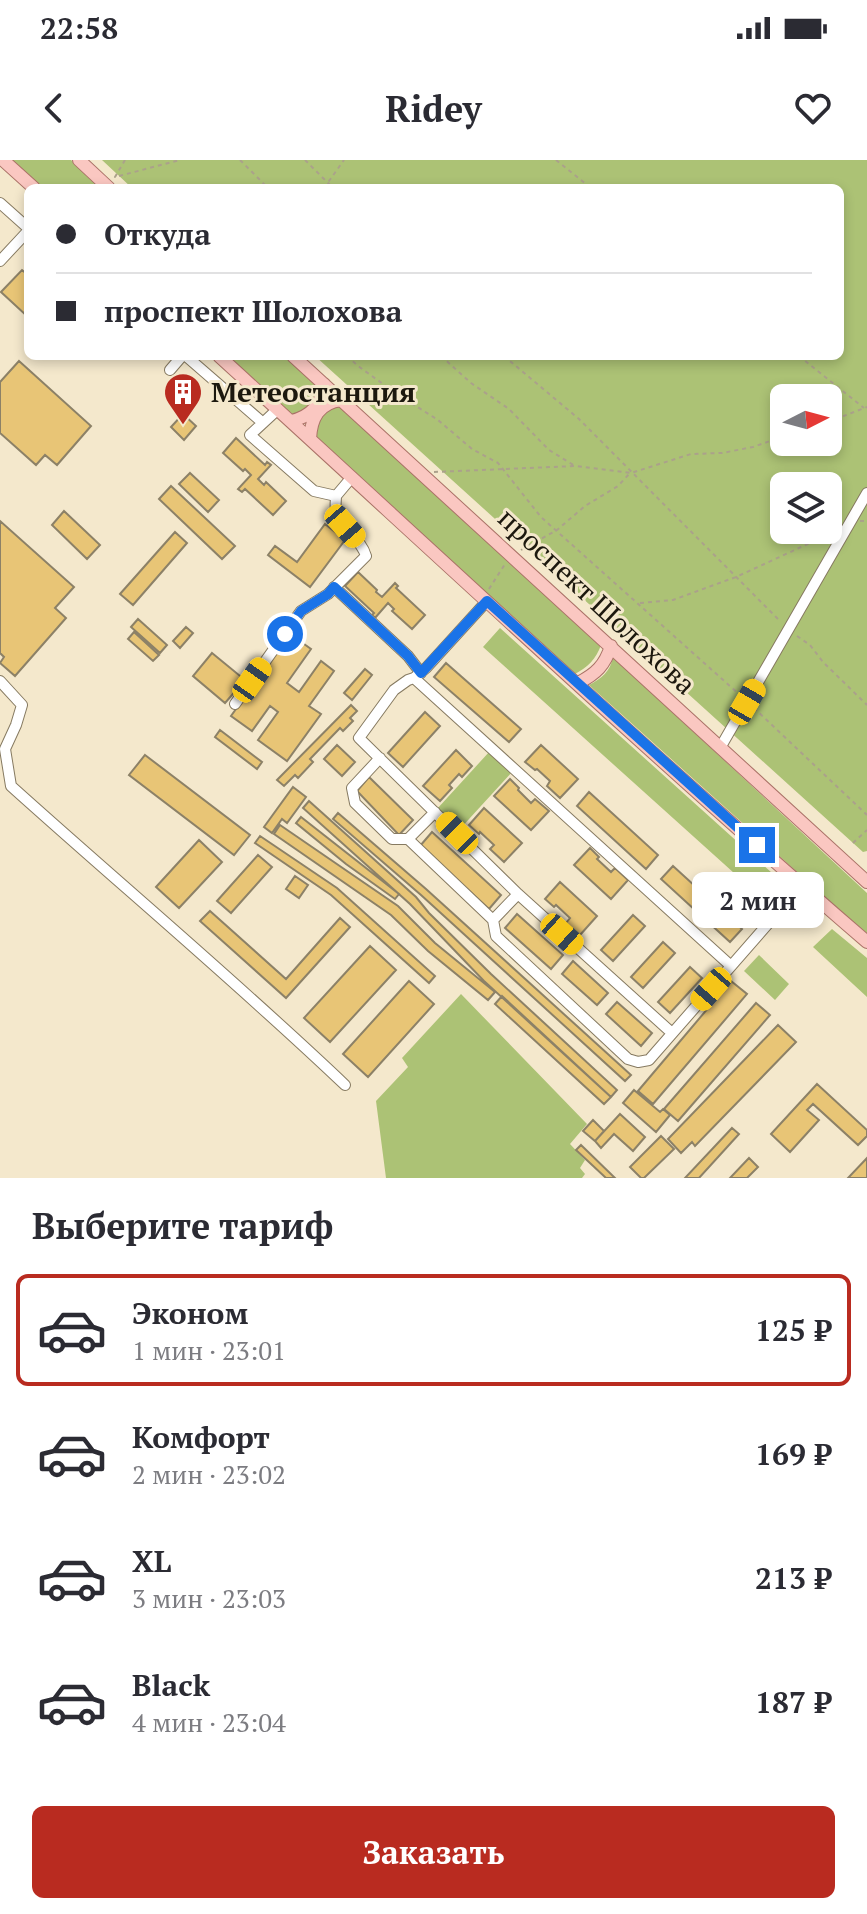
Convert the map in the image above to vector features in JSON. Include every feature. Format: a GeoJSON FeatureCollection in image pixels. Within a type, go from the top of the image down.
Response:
{"type":"FeatureCollection","features":[{"type":"Feature","properties":{"kind":"main road"},"geometry":{"type":"LineString","coordinates":[[3,160],[30,184]]}},
{"type":"Feature","properties":{"kind":"main road"},"geometry":{"type":"LineString","coordinates":[[79,160],[105,184]]}},
{"type":"Feature","properties":{"kind":"main road"},"geometry":{"type":"LineString","coordinates":[[223,360],[801,886],[867,942]]}},
{"type":"Feature","properties":{"kind":"main road","name":"проспект Шолохова"},"geometry":{"type":"LineString","coordinates":[[297,360],[867,882]]}},
{"type":"Feature","properties":{"kind":"main road"},"geometry":{"type":"LineString","coordinates":[[291,421],[310,413],[323,394],[324,384]]}},
{"type":"Feature","properties":{"kind":"main road"},"geometry":{"type":"LineString","coordinates":[[310,439],[315,416],[321,408],[332,401],[341,400]]}},
{"type":"Feature","properties":{"kind":"main road"},"geometry":{"type":"LineString","coordinates":[[578,683],[596,673],[611,646]]}},
{"type":"Feature","properties":{"kind":"street"},"geometry":{"type":"LineString","coordinates":[[0,203],[24,226]]}},
{"type":"Feature","properties":{"kind":"street"},"geometry":{"type":"LineString","coordinates":[[0,261],[24,234]]}},
{"type":"Feature","properties":{"kind":"street"},"geometry":{"type":"LineString","coordinates":[[170,370],[180,360]]}},
{"type":"Feature","properties":{"kind":"street"},"geometry":{"type":"LineString","coordinates":[[189,360],[262,422]]}},
{"type":"Feature","properties":{"kind":"street"},"geometry":{"type":"LineString","coordinates":[[278,409],[250,435],[314,491],[336,496]]}},
{"type":"Feature","properties":{"kind":"street"},"geometry":{"type":"LineString","coordinates":[[235,704],[301,611],[328,594],[366,556],[364,548],[336,511],[336,496],[352,477]]}},
{"type":"Feature","properties":{"kind":"street"},"geometry":{"type":"LineString","coordinates":[[842,536],[867,493]]}},
{"type":"Feature","properties":{"kind":"street"},"geometry":{"type":"LineString","coordinates":[[720,748],[837,544]]}},
{"type":"Feature","properties":{"kind":"street"},"geometry":{"type":"LineString","coordinates":[[334,587],[408,656],[417,676],[731,966]]}},
{"type":"Feature","properties":{"kind":"street"},"geometry":{"type":"LineString","coordinates":[[485,599],[417,676],[394,690],[359,738],[518,894],[672,1033]]}},
{"type":"Feature","properties":{"kind":"street"},"geometry":{"type":"LineString","coordinates":[[0,681],[22,705],[5,749],[11,786],[274,1017],[345,1085]]}},
{"type":"Feature","properties":{"kind":"street"},"geometry":{"type":"LineString","coordinates":[[380,758],[352,788],[355,803],[392,839],[408,839],[493,920],[496,936],[628,1059],[638,1062],[649,1060],[801,886]]}},
{"type":"Feature","properties":{"kind":"street"},"geometry":{"type":"LineString","coordinates":[[408,839],[435,812]]}},
{"type":"Feature","properties":{"kind":"street"},"geometry":{"type":"LineString","coordinates":[[493,920],[518,894]]}},
{"type":"Feature","properties":{"kind":"path"},"geometry":{"type":"LineString","coordinates":[[125,160],[115,177],[180,160]]}},
{"type":"Feature","properties":{"kind":"path"},"geometry":{"type":"LineString","coordinates":[[240,160],[264,184]]}},
{"type":"Feature","properties":{"kind":"path"},"geometry":{"type":"LineString","coordinates":[[305,160],[329,183],[344,160]]}},
{"type":"Feature","properties":{"kind":"path"},"geometry":{"type":"LineString","coordinates":[[556,160],[586,184]]}},
{"type":"Feature","properties":{"kind":"path"},"geometry":{"type":"LineString","coordinates":[[351,360],[438,420],[472,449],[498,463],[541,517],[747,702],[867,815]]}},
{"type":"Feature","properties":{"kind":"path"},"geometry":{"type":"LineString","coordinates":[[445,360],[471,383],[509,409],[549,450],[576,466]]}},
{"type":"Feature","properties":{"kind":"path"},"geometry":{"type":"LineString","coordinates":[[509,360],[579,419],[788,630],[810,645],[867,705]]}},
{"type":"Feature","properties":{"kind":"path"},"geometry":{"type":"LineString","coordinates":[[804,360],[866,408],[842,418]]}},
{"type":"Feature","properties":{"kind":"path"},"geometry":{"type":"LineString","coordinates":[[421,473],[576,466],[631,473],[691,454],[722,453],[770,441]]}},
{"type":"Feature","properties":{"kind":"path"},"geometry":{"type":"LineString","coordinates":[[485,599],[511,555],[557,530],[631,473]]}},
{"type":"Feature","properties":{"kind":"path"},"geometry":{"type":"LineString","coordinates":[[638,603],[673,600],[736,577],[808,544]]}},
{"type":"Feature","properties":{"kind":"path"},"geometry":{"type":"LineString","coordinates":[[853,843],[867,830]]}},
{"type":"Feature","properties":{"kind":"green space"},"geometry":{"type":"Polygon","coordinates":[[[12,160],[71,160],[98,184],[38,184],[12,160]]]}},
{"type":"Feature","properties":{"kind":"green space"},"geometry":{"type":"Polygon","coordinates":[[[102,160],[867,160],[867,851],[863,852],[319,360],[844,360],[844,184],[128,184],[102,160]]]}},
{"type":"Feature","properties":{"kind":"green space"},"geometry":{"type":"Polygon","coordinates":[[[230,360],[290,360],[319,387],[314,403],[293,417],[230,360]]]}},
{"type":"Feature","properties":{"kind":"green space"},"geometry":{"type":"Polygon","coordinates":[[[340,405],[601,645],[588,665],[575,674],[315,437],[322,416],[340,405]]]}},
{"type":"Feature","properties":{"kind":"green space"},"geometry":{"type":"Polygon","coordinates":[[[500,628],[791,890],[774,909],[483,647],[500,628]]]}},
{"type":"Feature","properties":{"kind":"green space"},"geometry":{"type":"Polygon","coordinates":[[[613,657],[867,893],[867,935],[589,685],[605,674],[613,657]]]}},
{"type":"Feature","properties":{"kind":"green space"},"geometry":{"type":"Polygon","coordinates":[[[490,751],[512,772],[459,830],[437,809],[490,751]]]}},
{"type":"Feature","properties":{"kind":"green space"},"geometry":{"type":"Polygon","coordinates":[[[832,929],[867,958],[867,997],[813,947],[832,929]]]}},
{"type":"Feature","properties":{"kind":"green space"},"geometry":{"type":"Polygon","coordinates":[[[759,955],[789,984],[775,1000],[744,971],[759,955]]]}},
{"type":"Feature","properties":{"kind":"green space"},"geometry":{"type":"Polygon","coordinates":[[[461,994],[587,1124],[570,1144],[585,1160],[580,1168],[585,1174],[582,1178],[386,1178],[376,1101],[408,1067],[402,1058],[461,994]]]}},
{"type":"Feature","properties":{"kind":"building"},"geometry":{"type":"Polygon","coordinates":[[[22,270],[24,272],[24,313],[1,292],[22,270]]]}},
{"type":"Feature","properties":{"kind":"building"},"geometry":{"type":"Polygon","coordinates":[[[19,361],[91,426],[57,465],[45,455],[36,465],[0,433],[0,382],[19,361]]]}},
{"type":"Feature","properties":{"kind":"building","name":"Метеостанция"},"geometry":{"type":"Polygon","coordinates":[[[183,414],[196,426],[184,440],[171,427],[183,414]]]}},
{"type":"Feature","properties":{"kind":"building"},"geometry":{"type":"Polygon","coordinates":[[[236,438],[265,465],[267,462],[271,465],[258,479],[264,485],[266,482],[286,501],[273,515],[245,489],[242,492],[238,489],[251,475],[223,453],[236,438]]]}},
{"type":"Feature","properties":{"kind":"building"},"geometry":{"type":"Polygon","coordinates":[[[190,473],[219,500],[208,512],[179,484],[190,473]]]}},
{"type":"Feature","properties":{"kind":"building"},"geometry":{"type":"Polygon","coordinates":[[[171,486],[235,546],[222,559],[159,499],[171,486]]]}},
{"type":"Feature","properties":{"kind":"building"},"geometry":{"type":"Polygon","coordinates":[[[64,511],[100,545],[87,559],[52,525],[64,511]]]}},
{"type":"Feature","properties":{"kind":"building"},"geometry":{"type":"Polygon","coordinates":[[[0,521],[74,587],[55,608],[66,618],[15,676],[0,663],[4,657],[0,653],[0,521]]]}},
{"type":"Feature","properties":{"kind":"building"},"geometry":{"type":"Polygon","coordinates":[[[325,524],[345,540],[310,587],[268,555],[275,546],[297,562],[325,524]]]}},
{"type":"Feature","properties":{"kind":"building"},"geometry":{"type":"Polygon","coordinates":[[[175,532],[187,543],[133,605],[120,594],[175,532]]]}},
{"type":"Feature","properties":{"kind":"building"},"geometry":{"type":"Polygon","coordinates":[[[358,572],[382,597],[395,583],[396,588],[425,615],[412,629],[392,611],[394,609],[388,603],[375,618],[374,613],[345,586],[358,572]]]}},
{"type":"Feature","properties":{"kind":"building"},"geometry":{"type":"Polygon","coordinates":[[[138,619],[167,645],[160,653],[131,627],[138,619]]]}},
{"type":"Feature","properties":{"kind":"building"},"geometry":{"type":"Polygon","coordinates":[[[186,627],[193,633],[180,648],[173,641],[186,627]]]}},
{"type":"Feature","properties":{"kind":"building"},"geometry":{"type":"Polygon","coordinates":[[[134,632],[159,655],[153,661],[128,639],[134,632]]]}},
{"type":"Feature","properties":{"kind":"building"},"geometry":{"type":"Polygon","coordinates":[[[290,634],[311,649],[287,683],[299,692],[321,661],[334,671],[309,706],[321,714],[287,761],[258,740],[278,712],[270,706],[252,731],[231,716],[290,634]]]}},
{"type":"Feature","properties":{"kind":"building"},"geometry":{"type":"Polygon","coordinates":[[[212,653],[245,680],[225,703],[193,676],[212,653]]]}},
{"type":"Feature","properties":{"kind":"building"},"geometry":{"type":"Polygon","coordinates":[[[446,663],[521,729],[509,742],[434,677],[446,663]]]}},
{"type":"Feature","properties":{"kind":"building"},"geometry":{"type":"Polygon","coordinates":[[[365,669],[372,675],[352,700],[344,693],[365,669]]]}},
{"type":"Feature","properties":{"kind":"building"},"geometry":{"type":"Polygon","coordinates":[[[351,705],[357,711],[350,718],[353,721],[343,731],[340,728],[310,759],[313,762],[298,778],[295,775],[284,786],[277,780],[351,705]]]}},
{"type":"Feature","properties":{"kind":"building"},"geometry":{"type":"Polygon","coordinates":[[[425,712],[440,726],[403,767],[388,753],[425,712]]]}},
{"type":"Feature","properties":{"kind":"building"},"geometry":{"type":"Polygon","coordinates":[[[220,730],[262,762],[257,769],[215,737],[220,730]]]}},
{"type":"Feature","properties":{"kind":"building"},"geometry":{"type":"Polygon","coordinates":[[[337,745],[355,762],[342,776],[324,759],[337,745]]]}},
{"type":"Feature","properties":{"kind":"building"},"geometry":{"type":"Polygon","coordinates":[[[541,745],[578,779],[560,798],[547,786],[550,781],[525,762],[541,745]]]}},
{"type":"Feature","properties":{"kind":"building"},"geometry":{"type":"Polygon","coordinates":[[[456,750],[472,766],[462,777],[459,774],[440,801],[423,786],[456,750]]]}},
{"type":"Feature","properties":{"kind":"building"},"geometry":{"type":"Polygon","coordinates":[[[145,755],[250,835],[234,855],[129,775],[145,755]]]}},
{"type":"Feature","properties":{"kind":"building"},"geometry":{"type":"Polygon","coordinates":[[[369,777],[413,820],[399,835],[357,791],[369,777]]]}},
{"type":"Feature","properties":{"kind":"building"},"geometry":{"type":"Polygon","coordinates":[[[510,779],[531,803],[535,799],[549,811],[531,830],[494,796],[510,779]]]}},
{"type":"Feature","properties":{"kind":"building"},"geometry":{"type":"Polygon","coordinates":[[[293,787],[306,797],[287,823],[282,819],[272,833],[264,827],[293,787]]]}},
{"type":"Feature","properties":{"kind":"building"},"geometry":{"type":"Polygon","coordinates":[[[589,792],[658,855],[646,869],[577,806],[589,792]]]}},
{"type":"Feature","properties":{"kind":"building"},"geometry":{"type":"Polygon","coordinates":[[[309,801],[416,897],[491,974],[617,1090],[611,1097],[484,981],[410,904],[303,808],[309,801]]]}},
{"type":"Feature","properties":{"kind":"building"},"geometry":{"type":"Polygon","coordinates":[[[484,808],[522,843],[504,862],[490,849],[494,845],[469,825],[484,808]]]}},
{"type":"Feature","properties":{"kind":"building"},"geometry":{"type":"Polygon","coordinates":[[[338,813],[631,1075],[625,1081],[333,819],[338,813]]]}},
{"type":"Feature","properties":{"kind":"building"},"geometry":{"type":"Polygon","coordinates":[[[301,817],[399,894],[395,899],[296,823],[301,817]]]}},
{"type":"Feature","properties":{"kind":"building"},"geometry":{"type":"Polygon","coordinates":[[[280,825],[398,906],[435,943],[495,992],[488,1000],[428,951],[391,915],[274,834],[280,825]]]}},
{"type":"Feature","properties":{"kind":"building"},"geometry":{"type":"Polygon","coordinates":[[[432,832],[501,895],[489,909],[420,846],[432,832]]]}},
{"type":"Feature","properties":{"kind":"building"},"geometry":{"type":"Polygon","coordinates":[[[260,836],[337,888],[435,976],[429,983],[331,895],[255,843],[260,836]]]}},
{"type":"Feature","properties":{"kind":"building"},"geometry":{"type":"Polygon","coordinates":[[[199,840],[222,862],[179,908],[156,887],[199,840]]]}},
{"type":"Feature","properties":{"kind":"building"},"geometry":{"type":"Polygon","coordinates":[[[590,848],[611,872],[615,868],[628,880],[611,899],[574,865],[590,848]]]}},
{"type":"Feature","properties":{"kind":"building"},"geometry":{"type":"Polygon","coordinates":[[[258,855],[272,867],[231,913],[217,901],[258,855]]]}},
{"type":"Feature","properties":{"kind":"building"},"geometry":{"type":"Polygon","coordinates":[[[673,866],[742,929],[730,942],[661,879],[673,866]]]}},
{"type":"Feature","properties":{"kind":"building"},"geometry":{"type":"Polygon","coordinates":[[[295,876],[308,885],[299,898],[286,889],[295,876]]]}},
{"type":"Feature","properties":{"kind":"building"},"geometry":{"type":"Polygon","coordinates":[[[560,882],[597,916],[580,935],[566,923],[570,918],[545,899],[560,882]]]}},
{"type":"Feature","properties":{"kind":"building"},"geometry":{"type":"Polygon","coordinates":[[[210,911],[286,979],[340,918],[350,927],[286,998],[200,921],[210,911]]]}},
{"type":"Feature","properties":{"kind":"building"},"geometry":{"type":"Polygon","coordinates":[[[517,914],[563,955],[551,969],[505,928],[517,914]]]}},
{"type":"Feature","properties":{"kind":"building"},"geometry":{"type":"Polygon","coordinates":[[[633,915],[645,926],[613,961],[601,950],[633,915]]]}},
{"type":"Feature","properties":{"kind":"building"},"geometry":{"type":"Polygon","coordinates":[[[663,942],[675,953],[643,988],[631,977],[663,942]]]}},
{"type":"Feature","properties":{"kind":"building"},"geometry":{"type":"Polygon","coordinates":[[[370,946],[396,970],[330,1042],[304,1018],[370,946]]]}},
{"type":"Feature","properties":{"kind":"building"},"geometry":{"type":"Polygon","coordinates":[[[573,961],[608,993],[597,1005],[562,974],[573,961]]]}},
{"type":"Feature","properties":{"kind":"building"},"geometry":{"type":"Polygon","coordinates":[[[690,967],[702,978],[670,1013],[658,1002],[690,967]]]}},
{"type":"Feature","properties":{"kind":"building"},"geometry":{"type":"Polygon","coordinates":[[[409,981],[434,1004],[368,1077],[343,1054],[409,981]]]}},
{"type":"Feature","properties":{"kind":"building"},"geometry":{"type":"Polygon","coordinates":[[[731,981],[747,994],[653,1104],[638,1091],[731,981]]]}},
{"type":"Feature","properties":{"kind":"building"},"geometry":{"type":"Polygon","coordinates":[[[502,996],[611,1097],[604,1104],[495,1004],[502,996]]]}},
{"type":"Feature","properties":{"kind":"building"},"geometry":{"type":"Polygon","coordinates":[[[617,1002],[652,1033],[641,1046],[606,1014],[617,1002]]]}},
{"type":"Feature","properties":{"kind":"building"},"geometry":{"type":"Polygon","coordinates":[[[756,1003],[770,1015],[678,1121],[664,1109],[756,1003]]]}},
{"type":"Feature","properties":{"kind":"building"},"geometry":{"type":"Polygon","coordinates":[[[778,1025],[796,1042],[695,1146],[692,1142],[681,1153],[668,1139],[778,1025]]]}},
{"type":"Feature","properties":{"kind":"building"},"geometry":{"type":"Polygon","coordinates":[[[817,1084],[867,1130],[867,1136],[858,1145],[813,1104],[807,1110],[819,1120],[790,1152],[771,1134],[817,1084]]]}},
{"type":"Feature","properties":{"kind":"building"},"geometry":{"type":"Polygon","coordinates":[[[634,1090],[660,1112],[663,1109],[670,1115],[656,1132],[623,1103],[634,1090]]]}},
{"type":"Feature","properties":{"kind":"building"},"geometry":{"type":"Polygon","coordinates":[[[620,1114],[645,1137],[633,1151],[614,1134],[601,1148],[595,1141],[620,1114]]]}},
{"type":"Feature","properties":{"kind":"building"},"geometry":{"type":"Polygon","coordinates":[[[593,1120],[604,1131],[595,1141],[583,1131],[593,1120]]]}},
{"type":"Feature","properties":{"kind":"building"},"geometry":{"type":"Polygon","coordinates":[[[732,1128],[739,1134],[699,1178],[685,1178],[732,1128]]]}},
{"type":"Feature","properties":{"kind":"building"},"geometry":{"type":"Polygon","coordinates":[[[661,1136],[674,1149],[641,1178],[630,1167],[661,1136]]]}},
{"type":"Feature","properties":{"kind":"building"},"geometry":{"type":"Polygon","coordinates":[[[581,1145],[615,1178],[606,1178],[576,1150],[581,1145]]]}},
{"type":"Feature","properties":{"kind":"building"},"geometry":{"type":"Polygon","coordinates":[[[749,1158],[758,1167],[747,1178],[730,1178],[749,1158]]]}},
{"type":"Feature","properties":{"kind":"building"},"geometry":{"type":"Polygon","coordinates":[[[867,1158],[867,1178],[848,1178],[867,1158]]]}},
{"type":"Feature","properties":{"kind":"place","name":"Метеостанция"},"geometry":{"type":"Point","coordinates":[183,426]}},
{"type":"Feature","properties":{"kind":"route"},"geometry":{"type":"LineString","coordinates":[[285,634],[301,611],[334,587],[408,656],[421,673],[487,601],[757,845]]}}]}
